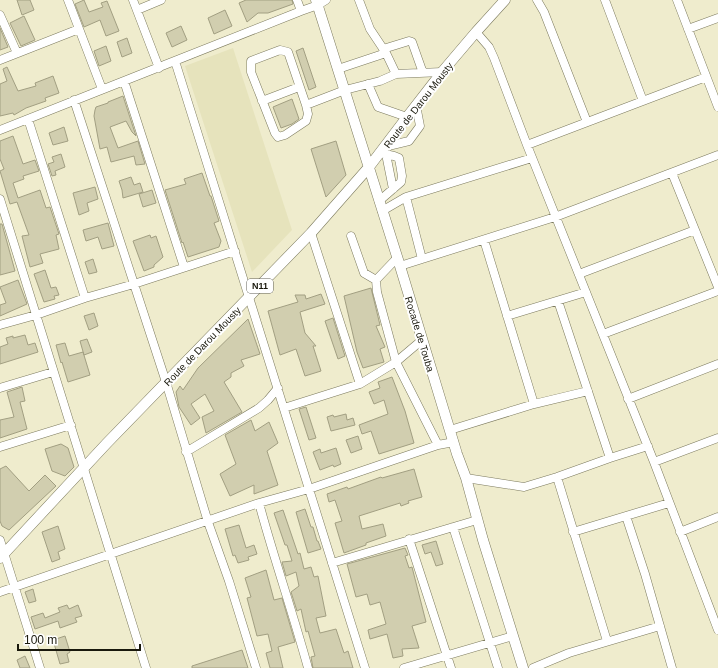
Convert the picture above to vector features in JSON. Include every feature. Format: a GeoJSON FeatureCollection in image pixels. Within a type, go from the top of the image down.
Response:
{"type":"FeatureCollection","features":[{"type":"Feature","properties":{"kind":"main road","name":"Route de Darou Mousty"},"geometry":{"type":"LineString","coordinates":[[2,556],[166,382],[311,233],[384,151],[407,116],[442,72],[505,0]]}},
{"type":"Feature","properties":{"kind":"main road","name":"Rocade de Touba"},"geometry":{"type":"LineString","coordinates":[[320,2],[338,69],[466,478],[477,520],[523,668]]}},
{"type":"Feature","properties":{"kind":"street"},"geometry":{"type":"LineString","coordinates":[[68,0],[102,89]]}},
{"type":"Feature","properties":{"kind":"street"},"geometry":{"type":"LineString","coordinates":[[133,0],[159,68]]}},
{"type":"Feature","properties":{"kind":"street"},"geometry":{"type":"LineString","coordinates":[[137,10],[162,0]]}},
{"type":"Feature","properties":{"kind":"street"},"geometry":{"type":"LineString","coordinates":[[298,0],[301,11]]}},
{"type":"Feature","properties":{"kind":"street"},"geometry":{"type":"LineString","coordinates":[[359,0],[370,28],[396,74]]}},
{"type":"Feature","properties":{"kind":"street"},"geometry":{"type":"LineString","coordinates":[[537,0],[544,12],[587,122]]}},
{"type":"Feature","properties":{"kind":"street"},"geometry":{"type":"LineString","coordinates":[[605,0],[643,101]]}},
{"type":"Feature","properties":{"kind":"street"},"geometry":{"type":"LineString","coordinates":[[676,0],[718,107]]}},
{"type":"Feature","properties":{"kind":"street"},"geometry":{"type":"LineString","coordinates":[[0,130],[159,68],[320,2]]}},
{"type":"Feature","properties":{"kind":"street"},"geometry":{"type":"LineString","coordinates":[[0,15],[17,53]]}},
{"type":"Feature","properties":{"kind":"street"},"geometry":{"type":"LineString","coordinates":[[688,29],[718,18]]}},
{"type":"Feature","properties":{"kind":"street"},"geometry":{"type":"LineString","coordinates":[[0,60],[79,29]]}},
{"type":"Feature","properties":{"kind":"street"},"geometry":{"type":"LineString","coordinates":[[476,32],[490,47],[555,217],[648,446],[718,630]]}},
{"type":"Feature","properties":{"kind":"street"},"geometry":{"type":"LineString","coordinates":[[338,69],[409,41],[412,42],[423,73]]}},
{"type":"Feature","properties":{"kind":"street"},"geometry":{"type":"LineString","coordinates":[[280,50],[288,52],[306,105],[308,114],[306,121],[285,135],[278,137],[262,102],[251,72],[251,61],[280,50]]}},
{"type":"Feature","properties":{"kind":"street"},"geometry":{"type":"LineString","coordinates":[[175,61],[365,668]]}},
{"type":"Feature","properties":{"kind":"street"},"geometry":{"type":"LineString","coordinates":[[306,105],[345,90],[380,81],[396,74],[442,72]]}},
{"type":"Feature","properties":{"kind":"street"},"geometry":{"type":"LineString","coordinates":[[527,145],[706,77]]}},
{"type":"Feature","properties":{"kind":"street"},"geometry":{"type":"LineString","coordinates":[[124,81],[184,267]]}},
{"type":"Feature","properties":{"kind":"street"},"geometry":{"type":"LineString","coordinates":[[368,84],[378,107],[407,116]]}},
{"type":"Feature","properties":{"kind":"street"},"geometry":{"type":"LineString","coordinates":[[262,102],[299,87]]}},
{"type":"Feature","properties":{"kind":"street"},"geometry":{"type":"LineString","coordinates":[[74,100],[166,382],[208,522],[229,581],[256,668]]}},
{"type":"Feature","properties":{"kind":"street"},"geometry":{"type":"LineString","coordinates":[[380,206],[393,189],[384,151],[409,141],[420,126],[416,105]]}},
{"type":"Feature","properties":{"kind":"street"},"geometry":{"type":"LineString","coordinates":[[28,119],[85,298]]}},
{"type":"Feature","properties":{"kind":"street"},"geometry":{"type":"LineString","coordinates":[[376,280],[398,262],[422,259],[555,217],[718,155]]}},
{"type":"Feature","properties":{"kind":"street"},"geometry":{"type":"LineString","coordinates":[[380,206],[532,158]]}},
{"type":"Feature","properties":{"kind":"street"},"geometry":{"type":"LineString","coordinates":[[672,173],[718,287]]}},
{"type":"Feature","properties":{"kind":"street"},"geometry":{"type":"LineString","coordinates":[[406,197],[422,259]]}},
{"type":"Feature","properties":{"kind":"street"},"geometry":{"type":"LineString","coordinates":[[0,199],[146,668]]}},
{"type":"Feature","properties":{"kind":"street"},"geometry":{"type":"LineString","coordinates":[[579,274],[695,230]]}},
{"type":"Feature","properties":{"kind":"street"},"geometry":{"type":"LineString","coordinates":[[311,233],[360,384]]}},
{"type":"Feature","properties":{"kind":"street"},"geometry":{"type":"LineString","coordinates":[[351,236],[364,273],[376,280]]}},
{"type":"Feature","properties":{"kind":"street"},"geometry":{"type":"LineString","coordinates":[[484,240],[534,404]]}},
{"type":"Feature","properties":{"kind":"street"},"geometry":{"type":"LineString","coordinates":[[0,325],[36,315],[235,251]]}},
{"type":"Feature","properties":{"kind":"street"},"geometry":{"type":"LineString","coordinates":[[376,280],[377,292],[396,362],[438,446]]}},
{"type":"Feature","properties":{"kind":"street"},"geometry":{"type":"LineString","coordinates":[[603,334],[718,291]]}},
{"type":"Feature","properties":{"kind":"street"},"geometry":{"type":"LineString","coordinates":[[507,316],[586,292]]}},
{"type":"Feature","properties":{"kind":"street"},"geometry":{"type":"LineString","coordinates":[[558,301],[610,458]]}},
{"type":"Feature","properties":{"kind":"street"},"geometry":{"type":"LineString","coordinates":[[284,408],[360,384],[396,362],[422,340]]}},
{"type":"Feature","properties":{"kind":"street"},"geometry":{"type":"LineString","coordinates":[[628,398],[718,364]]}},
{"type":"Feature","properties":{"kind":"street"},"geometry":{"type":"LineString","coordinates":[[0,388],[53,372]]}},
{"type":"Feature","properties":{"kind":"street"},"geometry":{"type":"LineString","coordinates":[[186,452],[258,408],[268,400],[278,388]]}},
{"type":"Feature","properties":{"kind":"street"},"geometry":{"type":"LineString","coordinates":[[450,430],[534,404],[588,390]]}},
{"type":"Feature","properties":{"kind":"street"},"geometry":{"type":"LineString","coordinates":[[0,447],[71,425]]}},
{"type":"Feature","properties":{"kind":"street"},"geometry":{"type":"LineString","coordinates":[[654,462],[718,438]]}},
{"type":"Feature","properties":{"kind":"street"},"geometry":{"type":"LineString","coordinates":[[0,592],[259,504],[454,442]]}},
{"type":"Feature","properties":{"kind":"street"},"geometry":{"type":"LineString","coordinates":[[466,478],[524,487],[648,446]]}},
{"type":"Feature","properties":{"kind":"street"},"geometry":{"type":"LineString","coordinates":[[557,477],[607,641]]}},
{"type":"Feature","properties":{"kind":"street"},"geometry":{"type":"LineString","coordinates":[[573,532],[669,503]]}},
{"type":"Feature","properties":{"kind":"street"},"geometry":{"type":"LineString","coordinates":[[259,504],[308,668]]}},
{"type":"Feature","properties":{"kind":"street"},"geometry":{"type":"LineString","coordinates":[[626,516],[672,668]]}},
{"type":"Feature","properties":{"kind":"street"},"geometry":{"type":"LineString","coordinates":[[680,532],[718,517]]}},
{"type":"Feature","properties":{"kind":"street"},"geometry":{"type":"LineString","coordinates":[[332,563],[477,520]]}},
{"type":"Feature","properties":{"kind":"street"},"geometry":{"type":"LineString","coordinates":[[453,527],[498,668]]}},
{"type":"Feature","properties":{"kind":"street"},"geometry":{"type":"LineString","coordinates":[[409,539],[451,668]]}},
{"type":"Feature","properties":{"kind":"street"},"geometry":{"type":"LineString","coordinates":[[0,540],[2,556],[14,587],[40,668]]}},
{"type":"Feature","properties":{"kind":"street"},"geometry":{"type":"LineString","coordinates":[[533,668],[607,641],[660,626]]}},
{"type":"Feature","properties":{"kind":"street"},"geometry":{"type":"LineString","coordinates":[[404,668],[513,636]]}},
{"type":"Feature","properties":{"kind":"shaded area"},"geometry":{"type":"Polygon","coordinates":[[[233,48],[292,230],[252,272],[185,66],[233,48]]]}},
{"type":"Feature","properties":{"kind":"building"},"geometry":{"type":"Polygon","coordinates":[[[17,0],[30,0],[34,10],[22,15],[17,0]]]}},
{"type":"Feature","properties":{"kind":"building"},"geometry":{"type":"Polygon","coordinates":[[[84,0],[89,12],[103,7],[101,3],[107,1],[119,31],[106,36],[100,20],[84,27],[75,4],[84,0]]]}},
{"type":"Feature","properties":{"kind":"building"},"geometry":{"type":"Polygon","coordinates":[[[246,0],[292,0],[293,4],[268,13],[258,13],[247,22],[239,3],[246,0]]]}},
{"type":"Feature","properties":{"kind":"building"},"geometry":{"type":"Polygon","coordinates":[[[225,10],[232,26],[214,34],[208,18],[225,10]]]}},
{"type":"Feature","properties":{"kind":"building"},"geometry":{"type":"Polygon","coordinates":[[[24,16],[35,40],[21,46],[10,23],[24,16]]]}},
{"type":"Feature","properties":{"kind":"building"},"geometry":{"type":"Polygon","coordinates":[[[181,26],[187,40],[172,47],[166,33],[181,26]]]}},
{"type":"Feature","properties":{"kind":"building"},"geometry":{"type":"Polygon","coordinates":[[[0,28],[8,47],[0,50],[0,28]]]}},
{"type":"Feature","properties":{"kind":"building"},"geometry":{"type":"Polygon","coordinates":[[[127,38],[132,53],[122,57],[117,42],[127,38]]]}},
{"type":"Feature","properties":{"kind":"building"},"geometry":{"type":"Polygon","coordinates":[[[106,46],[111,61],[99,66],[94,51],[106,46]]]}},
{"type":"Feature","properties":{"kind":"building"},"geometry":{"type":"Polygon","coordinates":[[[303,48],[316,87],[309,90],[296,51],[303,48]]]}},
{"type":"Feature","properties":{"kind":"building"},"geometry":{"type":"Polygon","coordinates":[[[7,67],[18,91],[36,86],[35,83],[53,76],[59,93],[45,98],[46,101],[26,108],[14,115],[13,113],[0,116],[0,84],[7,81],[3,69],[7,67]]]}},
{"type":"Feature","properties":{"kind":"building"},"geometry":{"type":"Polygon","coordinates":[[[123,96],[136,136],[126,121],[110,127],[118,148],[138,141],[145,164],[136,165],[134,156],[111,162],[107,147],[100,149],[94,116],[96,107],[123,96]]]}},
{"type":"Feature","properties":{"kind":"building"},"geometry":{"type":"Polygon","coordinates":[[[292,99],[299,119],[292,124],[281,128],[273,107],[292,99]]]}},
{"type":"Feature","properties":{"kind":"building"},"geometry":{"type":"Polygon","coordinates":[[[64,127],[68,141],[53,145],[49,133],[64,127]]]}},
{"type":"Feature","properties":{"kind":"building"},"geometry":{"type":"Polygon","coordinates":[[[13,136],[23,164],[35,160],[39,171],[23,176],[24,179],[13,183],[18,198],[40,190],[46,208],[50,207],[59,234],[56,235],[59,249],[40,254],[43,263],[30,267],[22,236],[29,235],[17,202],[10,204],[0,171],[4,169],[0,159],[0,141],[13,136]]]}},
{"type":"Feature","properties":{"kind":"building"},"geometry":{"type":"Polygon","coordinates":[[[336,141],[346,175],[326,197],[311,149],[336,141]]]}},
{"type":"Feature","properties":{"kind":"building"},"geometry":{"type":"Polygon","coordinates":[[[61,154],[65,167],[55,171],[56,175],[52,176],[48,164],[54,162],[52,157],[61,154]]]}},
{"type":"Feature","properties":{"kind":"building"},"geometry":{"type":"Polygon","coordinates":[[[202,173],[219,221],[214,223],[221,241],[219,247],[188,257],[165,190],[186,184],[184,179],[202,173]]]}},
{"type":"Feature","properties":{"kind":"building"},"geometry":{"type":"Polygon","coordinates":[[[131,177],[134,185],[140,183],[143,192],[123,198],[119,181],[131,177]]]}},
{"type":"Feature","properties":{"kind":"building"},"geometry":{"type":"Polygon","coordinates":[[[95,187],[98,199],[87,203],[89,211],[79,215],[73,193],[95,187]]]}},
{"type":"Feature","properties":{"kind":"building"},"geometry":{"type":"Polygon","coordinates":[[[152,190],[156,203],[143,207],[139,194],[152,190]]]}},
{"type":"Feature","properties":{"kind":"building"},"geometry":{"type":"Polygon","coordinates":[[[108,223],[114,246],[102,249],[98,237],[86,241],[83,230],[108,223]]]}},
{"type":"Feature","properties":{"kind":"building"},"geometry":{"type":"Polygon","coordinates":[[[0,224],[2,224],[15,271],[0,275],[0,224]]]}},
{"type":"Feature","properties":{"kind":"building"},"geometry":{"type":"Polygon","coordinates":[[[150,235],[151,238],[156,236],[163,257],[154,265],[154,267],[144,271],[133,241],[150,235]]]}},
{"type":"Feature","properties":{"kind":"building"},"geometry":{"type":"Polygon","coordinates":[[[93,259],[97,272],[89,274],[85,262],[93,259]]]}},
{"type":"Feature","properties":{"kind":"building"},"geometry":{"type":"Polygon","coordinates":[[[45,270],[51,288],[56,287],[59,295],[54,296],[55,299],[44,302],[34,274],[45,270]]]}},
{"type":"Feature","properties":{"kind":"building"},"geometry":{"type":"Polygon","coordinates":[[[18,280],[27,304],[0,316],[0,305],[6,303],[0,287],[18,280]]]}},
{"type":"Feature","properties":{"kind":"building"},"geometry":{"type":"Polygon","coordinates":[[[371,288],[380,325],[376,326],[385,347],[380,349],[384,362],[363,368],[357,352],[344,296],[371,288]]]}},
{"type":"Feature","properties":{"kind":"building"},"geometry":{"type":"Polygon","coordinates":[[[321,294],[325,304],[300,312],[305,333],[316,346],[313,346],[321,371],[305,376],[296,349],[280,355],[268,311],[298,302],[295,295],[305,295],[306,299],[321,294]]]}},
{"type":"Feature","properties":{"kind":"building"},"geometry":{"type":"Polygon","coordinates":[[[94,313],[98,326],[89,330],[84,316],[94,313]]]}},
{"type":"Feature","properties":{"kind":"building"},"geometry":{"type":"Polygon","coordinates":[[[333,318],[345,356],[338,359],[325,321],[333,318]]]}},
{"type":"Feature","properties":{"kind":"building"},"geometry":{"type":"Polygon","coordinates":[[[248,319],[260,354],[241,360],[244,366],[231,373],[231,377],[224,382],[242,412],[206,433],[202,417],[214,411],[205,394],[191,404],[200,418],[191,425],[179,407],[176,392],[180,386],[183,390],[198,368],[248,319]]]}},
{"type":"Feature","properties":{"kind":"building"},"geometry":{"type":"Polygon","coordinates":[[[25,335],[28,345],[35,343],[38,352],[0,364],[0,347],[8,344],[6,338],[25,335]]]}},
{"type":"Feature","properties":{"kind":"building"},"geometry":{"type":"Polygon","coordinates":[[[87,339],[92,352],[84,355],[80,341],[87,339]]]}},
{"type":"Feature","properties":{"kind":"building"},"geometry":{"type":"Polygon","coordinates":[[[65,343],[69,356],[83,352],[90,375],[68,382],[56,345],[65,343]]]}},
{"type":"Feature","properties":{"kind":"building"},"geometry":{"type":"Polygon","coordinates":[[[392,377],[405,411],[414,443],[379,454],[371,431],[362,434],[359,425],[388,414],[384,400],[374,404],[369,392],[380,388],[378,382],[392,377]]]}},
{"type":"Feature","properties":{"kind":"building"},"geometry":{"type":"Polygon","coordinates":[[[22,387],[25,401],[20,402],[27,429],[0,438],[0,420],[14,417],[7,392],[22,387]]]}},
{"type":"Feature","properties":{"kind":"building"},"geometry":{"type":"Polygon","coordinates":[[[306,407],[316,438],[309,440],[299,409],[306,407]]]}},
{"type":"Feature","properties":{"kind":"building"},"geometry":{"type":"Polygon","coordinates":[[[346,414],[347,420],[353,418],[355,425],[331,431],[327,417],[346,414]]]}},
{"type":"Feature","properties":{"kind":"building"},"geometry":{"type":"Polygon","coordinates":[[[251,420],[255,431],[269,422],[278,443],[267,451],[278,485],[254,494],[254,485],[230,496],[220,474],[236,464],[225,435],[251,420]]]}},
{"type":"Feature","properties":{"kind":"building"},"geometry":{"type":"Polygon","coordinates":[[[358,436],[362,449],[351,453],[346,440],[358,436]]]}},
{"type":"Feature","properties":{"kind":"building"},"geometry":{"type":"Polygon","coordinates":[[[61,444],[68,448],[74,467],[65,476],[52,471],[45,449],[61,444]]]}},
{"type":"Feature","properties":{"kind":"building"},"geometry":{"type":"Polygon","coordinates":[[[336,448],[341,464],[334,467],[333,465],[320,470],[313,452],[320,449],[321,453],[336,448]]]}},
{"type":"Feature","properties":{"kind":"building"},"geometry":{"type":"Polygon","coordinates":[[[6,466],[29,491],[45,475],[56,486],[9,530],[2,526],[0,521],[0,469],[6,466]]]}},
{"type":"Feature","properties":{"kind":"building"},"geometry":{"type":"Polygon","coordinates":[[[414,469],[422,497],[408,501],[409,503],[401,506],[400,503],[359,516],[362,529],[383,524],[386,536],[344,553],[335,523],[342,521],[335,500],[329,502],[327,494],[347,487],[348,489],[381,477],[382,478],[414,469]]]}},
{"type":"Feature","properties":{"kind":"building"},"geometry":{"type":"Polygon","coordinates":[[[305,509],[321,549],[308,553],[296,512],[305,509]]]}},
{"type":"Feature","properties":{"kind":"building"},"geometry":{"type":"Polygon","coordinates":[[[283,510],[298,554],[300,553],[304,569],[311,567],[314,577],[318,576],[326,616],[316,618],[320,633],[336,629],[344,653],[348,651],[353,668],[313,668],[311,657],[315,656],[308,631],[306,632],[301,609],[297,611],[291,592],[299,586],[296,572],[286,576],[282,562],[292,561],[274,513],[283,510]]]}},
{"type":"Feature","properties":{"kind":"building"},"geometry":{"type":"Polygon","coordinates":[[[239,525],[246,548],[254,545],[257,554],[248,557],[249,560],[238,563],[235,555],[233,556],[225,529],[239,525]]]}},
{"type":"Feature","properties":{"kind":"building"},"geometry":{"type":"Polygon","coordinates":[[[58,526],[65,549],[58,552],[60,559],[52,562],[42,532],[58,526]]]}},
{"type":"Feature","properties":{"kind":"building"},"geometry":{"type":"Polygon","coordinates":[[[436,541],[443,564],[436,566],[431,552],[425,554],[422,545],[436,541]]]}},
{"type":"Feature","properties":{"kind":"building"},"geometry":{"type":"Polygon","coordinates":[[[405,548],[408,555],[405,556],[409,568],[412,567],[426,622],[412,626],[419,648],[402,649],[403,656],[393,658],[387,634],[370,639],[368,630],[386,624],[380,602],[370,605],[367,594],[356,597],[347,564],[405,548]]]}},
{"type":"Feature","properties":{"kind":"building"},"geometry":{"type":"Polygon","coordinates":[[[266,570],[274,600],[282,598],[295,642],[278,647],[283,668],[270,668],[266,653],[272,651],[268,634],[257,636],[247,598],[251,597],[245,578],[266,570]]]}},
{"type":"Feature","properties":{"kind":"building"},"geometry":{"type":"Polygon","coordinates":[[[33,589],[36,601],[29,603],[25,592],[33,589]]]}},
{"type":"Feature","properties":{"kind":"building"},"geometry":{"type":"Polygon","coordinates":[[[67,605],[69,609],[78,605],[82,616],[75,618],[77,622],[60,628],[58,621],[35,629],[31,617],[43,613],[45,618],[60,612],[58,608],[67,605]]]}},
{"type":"Feature","properties":{"kind":"building"},"geometry":{"type":"Polygon","coordinates":[[[65,636],[70,652],[67,654],[69,662],[60,664],[53,640],[65,636]]]}},
{"type":"Feature","properties":{"kind":"building"},"geometry":{"type":"Polygon","coordinates":[[[242,650],[248,668],[192,668],[192,666],[242,650]]]}},
{"type":"Feature","properties":{"kind":"building"},"geometry":{"type":"Polygon","coordinates":[[[25,656],[30,668],[20,668],[17,660],[25,656]]]}}]}
